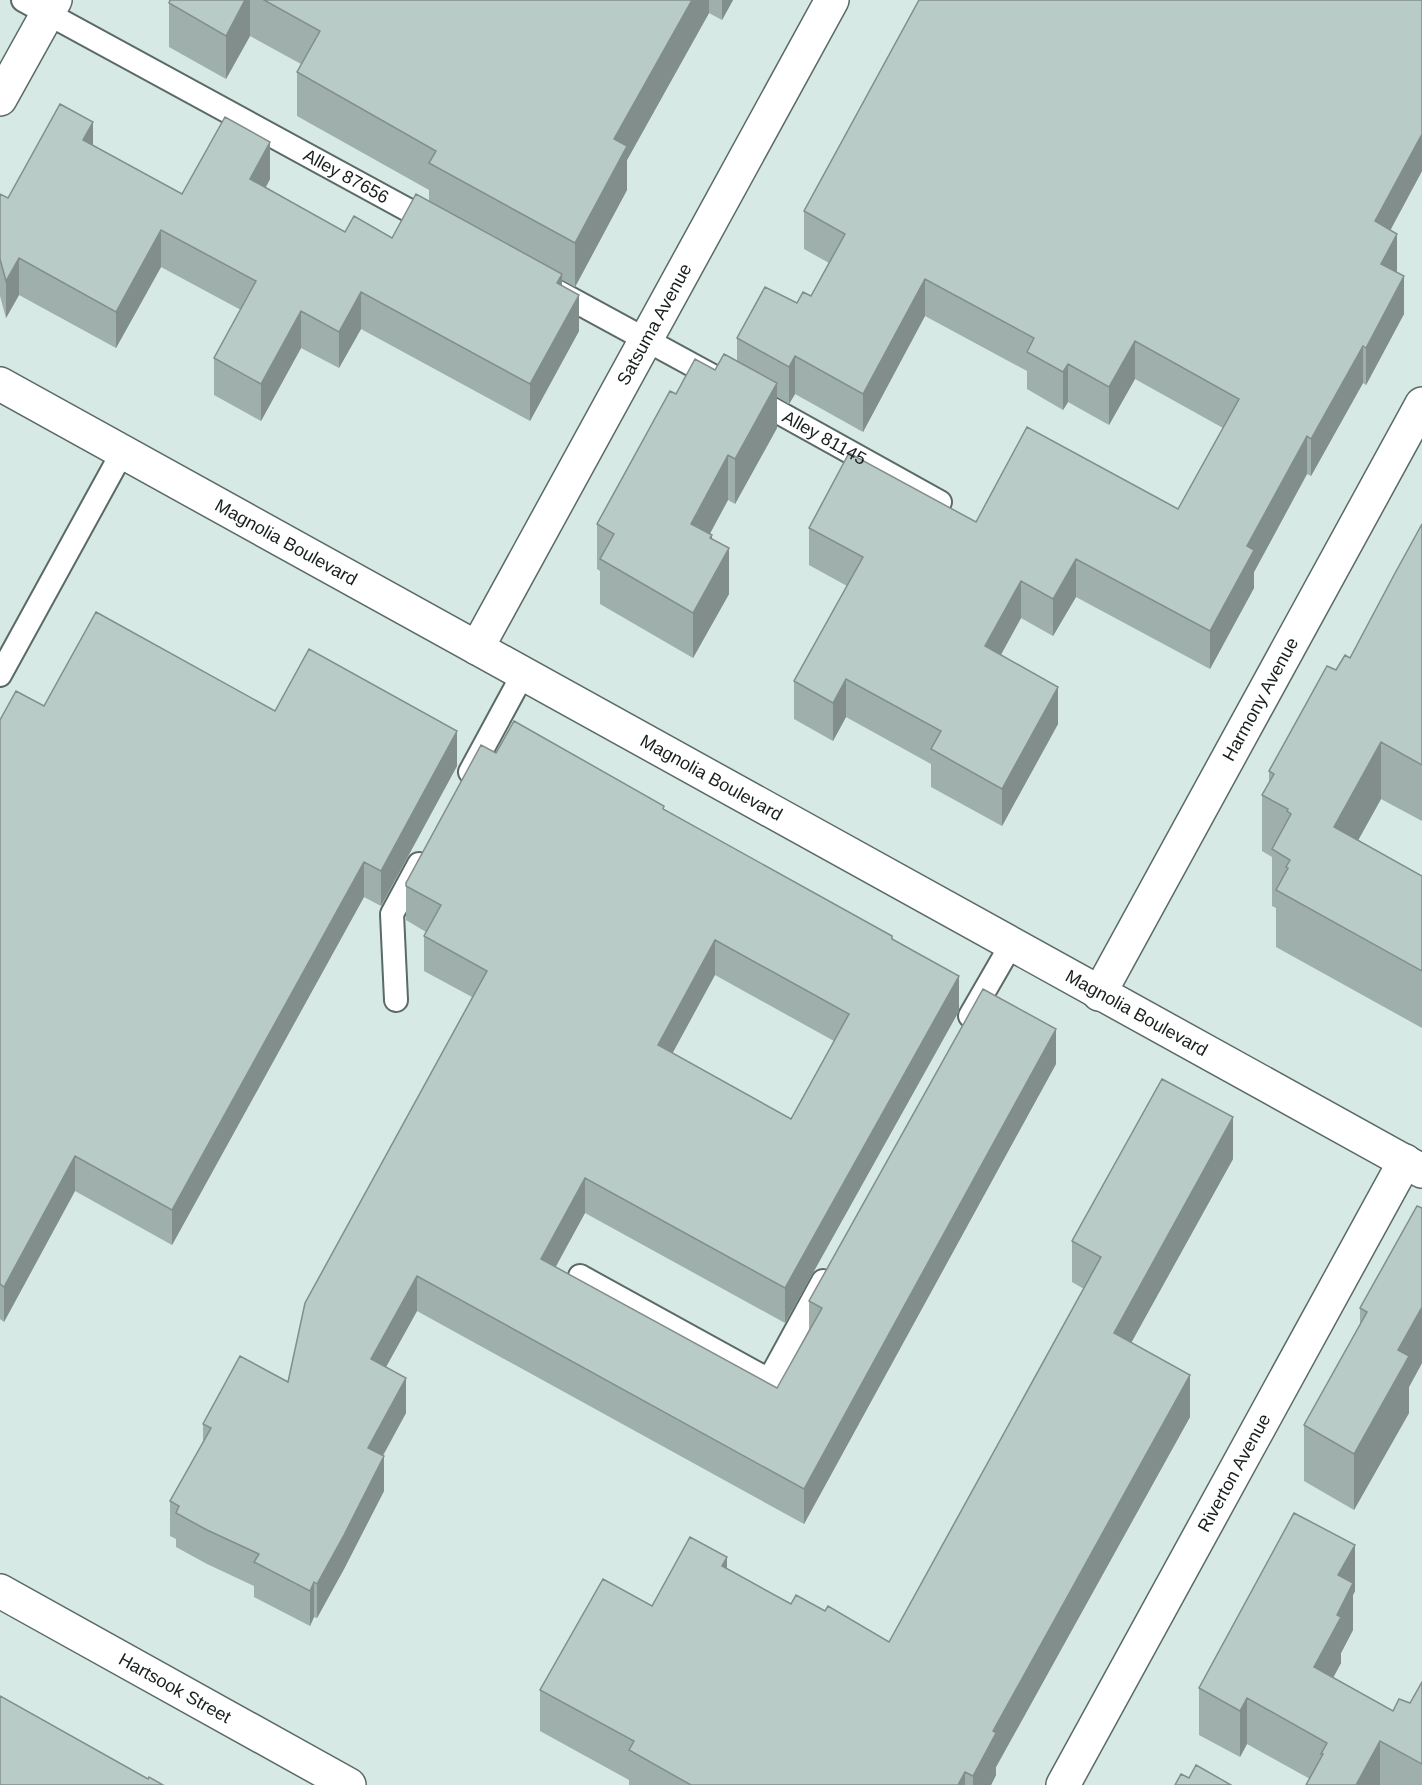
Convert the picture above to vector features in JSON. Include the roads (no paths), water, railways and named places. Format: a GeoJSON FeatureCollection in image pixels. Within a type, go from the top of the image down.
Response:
{"type":"FeatureCollection","features":[{"type":"Feature","properties":{"kind":"street","name":"Satsuma Avenue"},"geometry":{"type":"LineString","coordinates":[[477,648],[832,0]]}},
{"type":"Feature","properties":{"kind":"street"},"geometry":{"type":"LineString","coordinates":[[0,99],[42,5]]}},
{"type":"Feature","properties":{"kind":"street","name":"Magnolia Boulevard"},"geometry":{"type":"LineString","coordinates":[[0,384],[1413,1166]]}},
{"type":"Feature","properties":{"kind":"street","name":"Harmony Avenue"},"geometry":{"type":"LineString","coordinates":[[1099,994],[1422,404]]}},
{"type":"Feature","properties":{"kind":"street","name":"Riverton Avenue"},"geometry":{"type":"LineString","coordinates":[[1063,1785],[1413,1166]]}},
{"type":"Feature","properties":{"kind":"street","name":"Hartsook Street"},"geometry":{"type":"LineString","coordinates":[[0,1591],[349,1785]]}},
{"type":"Feature","properties":{"kind":"lane","name":"Alley 87656"},"geometry":{"type":"LineString","coordinates":[[42,5],[446,230]]}},
{"type":"Feature","properties":{"kind":"lane"},"geometry":{"type":"LineString","coordinates":[[530,276],[645,339]]}},
{"type":"Feature","properties":{"kind":"lane","name":"Alley 81145"},"geometry":{"type":"LineString","coordinates":[[645,339],[940,502]]}},
{"type":"Feature","properties":{"kind":"lane"},"geometry":{"type":"LineString","coordinates":[[0,675],[123,451]]}},
{"type":"Feature","properties":{"kind":"lane"},"geometry":{"type":"LineString","coordinates":[[461,789],[524,674]]}},
{"type":"Feature","properties":{"kind":"lane"},"geometry":{"type":"LineString","coordinates":[[396,1000],[392,914],[432,841]]}},
{"type":"Feature","properties":{"kind":"lane"},"geometry":{"type":"LineString","coordinates":[[962,1031],[1011,945]]}},
{"type":"Feature","properties":{"kind":"lane"},"geometry":{"type":"LineString","coordinates":[[580,1276],[769,1380],[832,1266]]}}]}
